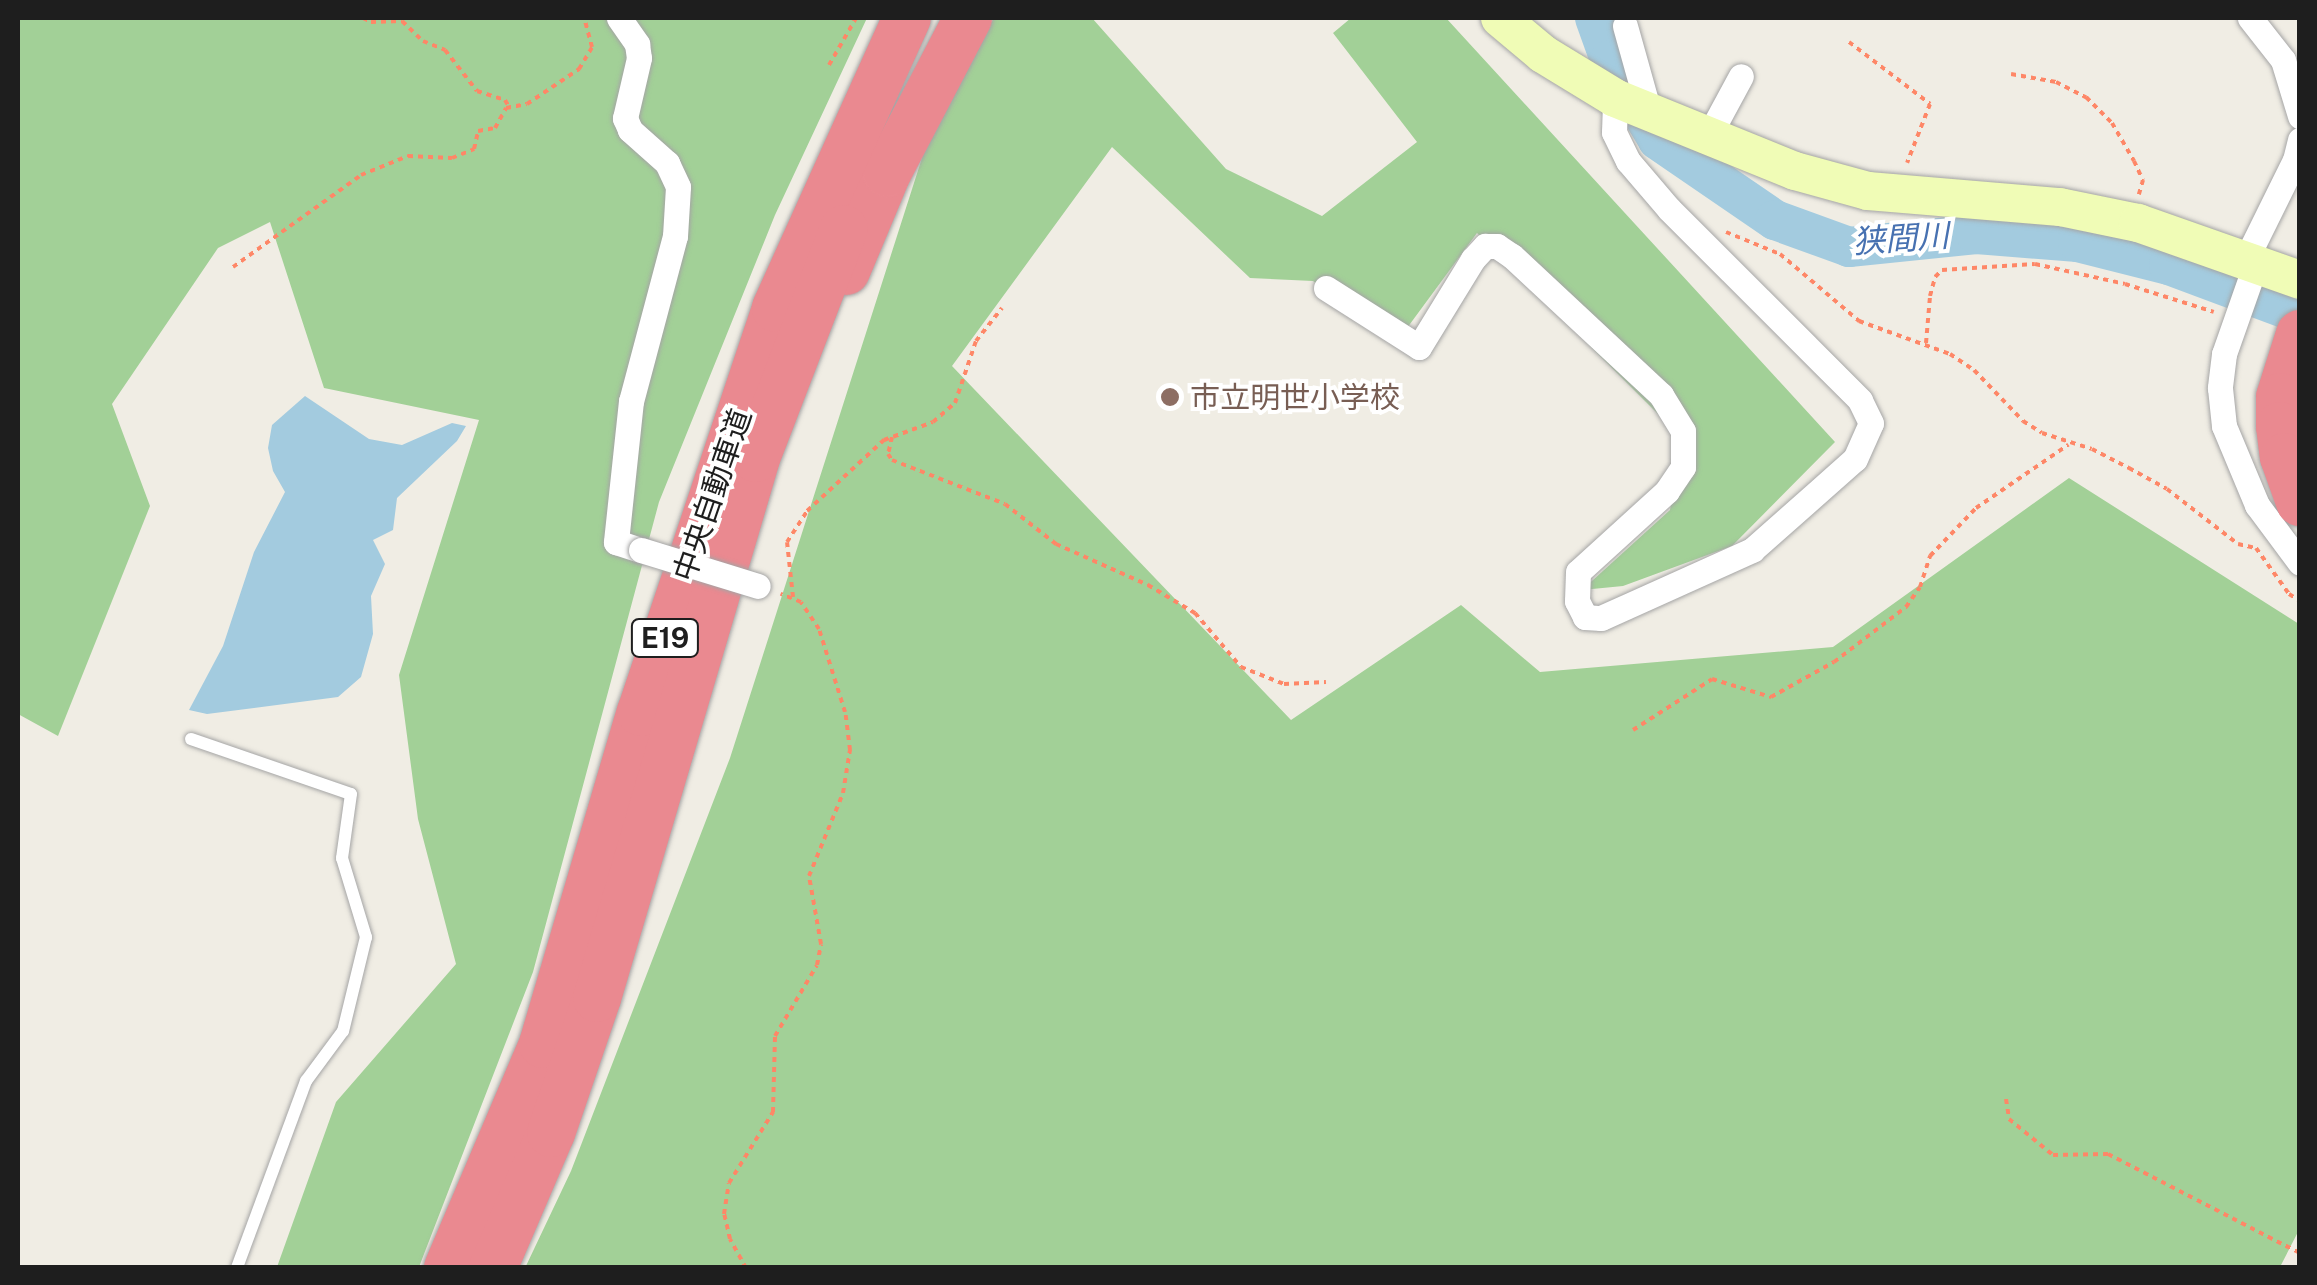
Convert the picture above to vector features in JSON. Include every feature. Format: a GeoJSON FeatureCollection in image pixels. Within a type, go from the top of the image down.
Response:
{"type":"FeatureCollection","features":[{"type":"Feature","properties":{"kind":"highway","name":"中央自動車道"},"geometry":{"type":"LineString","coordinates":[[448,1268],[543,1044],[647,694],[776,308],[907,18]]}},
{"type":"Feature","properties":{"kind":"highway","name":"中央自動車道"},"geometry":{"type":"LineString","coordinates":[[493,1268],[550,1133],[597,998],[756,458],[887,129],[943,18]]}},
{"type":"Feature","properties":{"kind":"highway"},"geometry":{"type":"LineString","coordinates":[[795,354],[817,339],[887,173],[968,18]]}},
{"type":"Feature","properties":{"kind":"highway"},"geometry":{"type":"LineString","coordinates":[[2294,352],[2280,426],[2284,457],[2300,502]]}},
{"type":"Feature","properties":{"kind":"street"},"geometry":{"type":"LineString","coordinates":[[619,18],[637,44],[639,58],[625,118],[630,130],[667,163],[678,188],[675,236],[636,370],[616,542],[758,586]]}},
{"type":"Feature","properties":{"kind":"street"},"geometry":{"type":"LineString","coordinates":[[1500,18],[1544,54],[1632,105],[1795,171],[1868,191],[2060,208],[2130,222],[2300,280]]}},
{"type":"Feature","properties":{"kind":"street"},"geometry":{"type":"LineString","coordinates":[[2250,18],[2291,55],[2300,116]]}},
{"type":"Feature","properties":{"kind":"street"},"geometry":{"type":"LineString","coordinates":[[1326,288],[1418,347],[1473,259],[1485,246],[1496,246],[1512,256],[1661,395],[1683,431],[1683,467],[1667,491],[1578,572],[1577,601],[1585,617],[1601,618],[1752,550],[1855,460],[1871,423],[1860,400],[1668,210],[1628,161],[1614,132],[1632,105],[1625,26]]}},
{"type":"Feature","properties":{"kind":"street"},"geometry":{"type":"LineString","coordinates":[[1701,134],[1741,76]]}},
{"type":"Feature","properties":{"kind":"street"},"geometry":{"type":"LineString","coordinates":[[2300,140],[2251,261],[2237,320],[2224,354],[2224,426],[2256,506],[2300,563]]}},
{"type":"Feature","properties":{"kind":"lane"},"geometry":{"type":"LineString","coordinates":[[191,739],[351,794],[342,858],[366,937],[343,1031],[306,1081],[237,1268]]}},
{"type":"Feature","properties":{"kind":"path"},"geometry":{"type":"LineString","coordinates":[[363,18],[370,22],[402,21],[423,41],[445,50],[477,91],[505,100],[509,108]]}},
{"type":"Feature","properties":{"kind":"path"},"geometry":{"type":"LineString","coordinates":[[233,266],[361,175],[408,156],[452,158],[474,149],[478,131],[495,128],[509,108],[526,104],[578,69],[592,47],[584,18]]}},
{"type":"Feature","properties":{"kind":"path"},"geometry":{"type":"LineString","coordinates":[[829,65],[856,18]]}},
{"type":"Feature","properties":{"kind":"path"},"geometry":{"type":"LineString","coordinates":[[1849,42],[1930,104],[1896,193]]}},
{"type":"Feature","properties":{"kind":"path"},"geometry":{"type":"LineString","coordinates":[[2011,74],[2071,89],[2086,97],[2112,123],[2143,180],[2130,222]]}},
{"type":"Feature","properties":{"kind":"path"},"geometry":{"type":"LineString","coordinates":[[1726,232],[1780,254],[1859,321],[1926,343],[1974,370],[2023,422],[2068,445],[2092,449],[2129,468],[2167,489],[2238,544],[2256,548]]}},
{"type":"Feature","properties":{"kind":"path"},"geometry":{"type":"LineString","coordinates":[[1926,343],[1930,296],[1942,270],[2013,263],[2125,284],[2237,320]]}},
{"type":"Feature","properties":{"kind":"path"},"geometry":{"type":"LineString","coordinates":[[793,597],[788,542],[795,527],[860,460],[892,437],[933,422],[955,404],[976,341],[1002,308]]}},
{"type":"Feature","properties":{"kind":"path"},"geometry":{"type":"LineString","coordinates":[[892,437],[888,454],[892,460],[1005,504],[1056,544],[1148,585],[1196,612],[1241,667],[1284,684],[1326,682]]}},
{"type":"Feature","properties":{"kind":"path"},"geometry":{"type":"LineString","coordinates":[[1633,730],[1712,680],[1771,697],[1834,662],[1906,607],[1920,587],[1930,556],[1976,508],[2068,445]]}},
{"type":"Feature","properties":{"kind":"path"},"geometry":{"type":"LineString","coordinates":[[746,1268],[730,1239],[724,1214],[730,1183],[772,1112],[775,1036],[817,966],[821,944],[809,876],[844,792],[850,750],[845,712],[812,614],[793,597],[758,586]]}},
{"type":"Feature","properties":{"kind":"path"},"geometry":{"type":"LineString","coordinates":[[2006,1099],[2009,1119],[2030,1132],[2053,1156],[2108,1154],[2300,1254]]}},
{"type":"Feature","properties":{"kind":"green space"},"geometry":{"type":"Polygon","coordinates":[[[18,18],[867,18],[775,215],[659,502],[533,972],[419,1267],[277,1267],[336,1102],[456,964],[418,819],[399,675],[479,420],[324,388],[270,222],[218,248],[112,404],[150,506],[58,736],[18,714],[18,18]]]}},
{"type":"Feature","properties":{"kind":"green space"},"geometry":{"type":"Polygon","coordinates":[[[994,18],[1092,18],[1226,169],[1322,216],[1417,142],[1333,33],[1351,18],[1446,18],[1835,442],[1732,546],[1623,586],[1582,590],[1670,510],[1682,438],[1477,233],[1396,343],[1313,281],[1250,278],[1112,147],[952,366],[1291,720],[1461,605],[1540,672],[1833,647],[2069,478],[2299,624],[2300,1228],[2280,1267],[525,1268],[571,1171],[730,758],[937,111],[994,18]]]}},
{"type":"Feature","properties":{"kind":"water"},"geometry":{"type":"Polygon","coordinates":[[[305,396],[369,439],[402,445],[452,423],[466,426],[457,441],[397,498],[393,530],[373,540],[385,564],[371,596],[373,634],[361,677],[338,697],[207,714],[189,710],[223,646],[254,552],[285,492],[273,471],[268,448],[272,425],[305,396]]]}},
{"type":"Feature","properties":{"kind":"waterway","name":"狭間川"},"geometry":{"type":"LineString","coordinates":[[1595,18],[1610,60],[1658,140],[1775,220],[1849,247],[1976,234],[2078,242],[2169,265],[2300,314]]}},
{"type":"Feature","properties":{"kind":"place","name":"市立明世小学校"},"geometry":{"type":"Point","coordinates":[1170,397]}}]}
